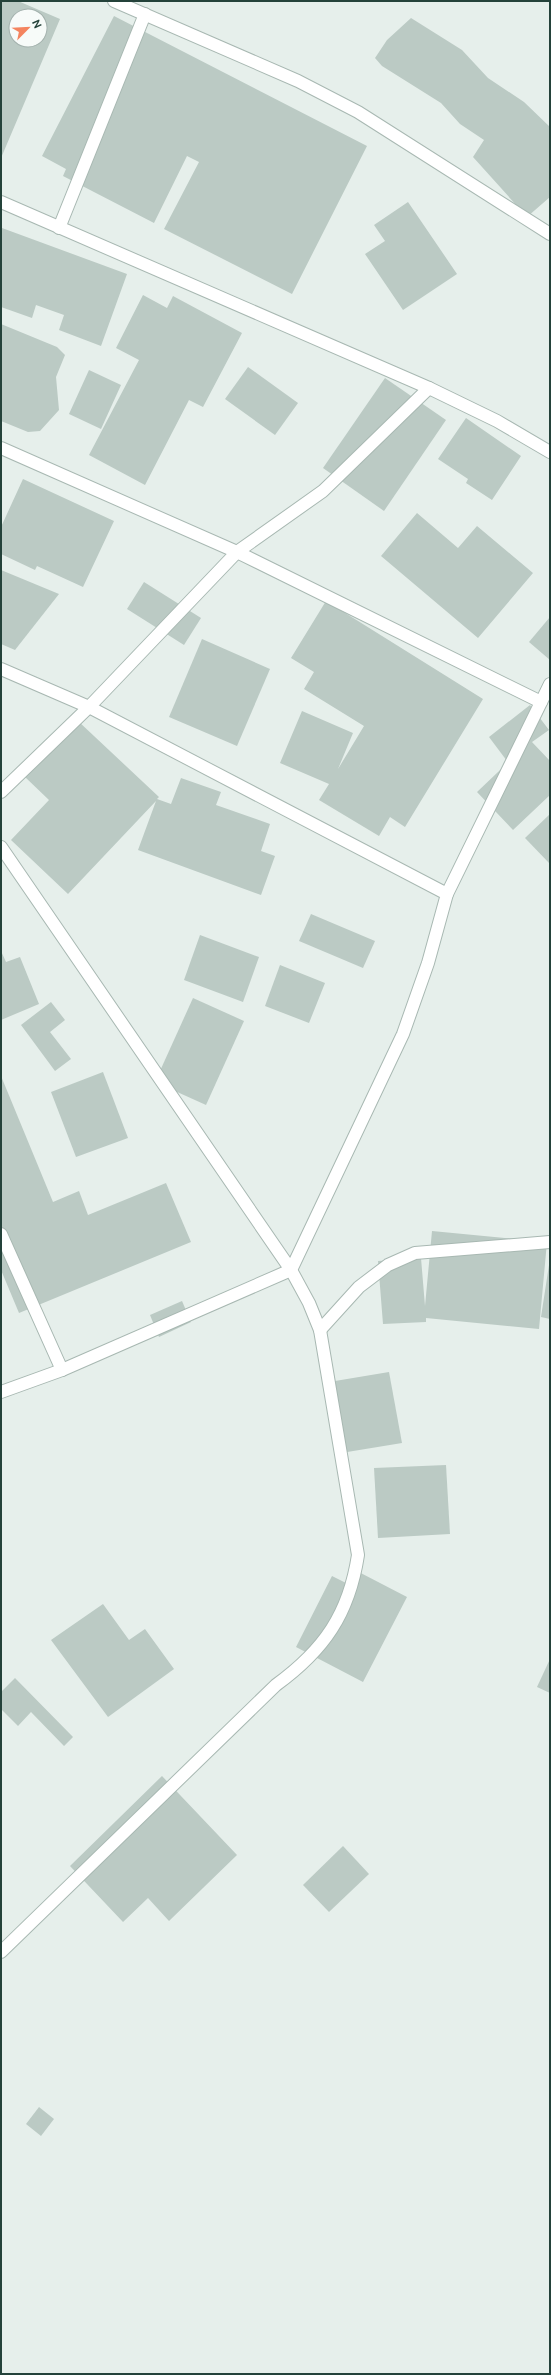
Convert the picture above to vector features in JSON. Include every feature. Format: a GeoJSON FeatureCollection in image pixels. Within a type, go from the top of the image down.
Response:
{"type":"FeatureCollection","features":[{"type":"Feature","properties":{"kind":"street"},"geometry":{"type":"LineString","coordinates":[[114,1],[298,80],[358,112],[550,234]]}},
{"type":"Feature","properties":{"kind":"street"},"geometry":{"type":"LineString","coordinates":[[59,228],[145,14]]}},
{"type":"Feature","properties":{"kind":"street"},"geometry":{"type":"LineString","coordinates":[[1,202],[430,388],[497,421],[550,452]]}},
{"type":"Feature","properties":{"kind":"street"},"geometry":{"type":"LineString","coordinates":[[1,792],[89,707],[237,552],[323,491],[430,388]]}},
{"type":"Feature","properties":{"kind":"street"},"geometry":{"type":"LineString","coordinates":[[1,448],[237,552],[541,702]]}},
{"type":"Feature","properties":{"kind":"street"},"geometry":{"type":"LineString","coordinates":[[1,669],[89,707],[447,894]]}},
{"type":"Feature","properties":{"kind":"street"},"geometry":{"type":"LineString","coordinates":[[1,1392],[62,1370],[291,1270],[403,1034],[428,963],[447,894],[550,684]]}},
{"type":"Feature","properties":{"kind":"street"},"geometry":{"type":"LineString","coordinates":[[1,847],[291,1270],[309,1303],[320,1330],[358,1555],[354,1583],[343,1609],[327,1637],[301,1667],[276,1685],[1,1952]]}},
{"type":"Feature","properties":{"kind":"street"},"geometry":{"type":"LineString","coordinates":[[1,1234],[62,1370]]}},
{"type":"Feature","properties":{"kind":"street"},"geometry":{"type":"LineString","coordinates":[[320,1330],[359,1287],[388,1265],[415,1253],[550,1242]]}},
{"type":"Feature","properties":{"kind":"building"},"geometry":{"type":"Polygon","coordinates":[[[1,1],[18,1],[34,8],[8,8],[8,48],[48,48],[1,158],[1,1]]]}},
{"type":"Feature","properties":{"kind":"building"},"geometry":{"type":"Polygon","coordinates":[[[48,14],[60,19],[48,47],[48,14]]]}},
{"type":"Feature","properties":{"kind":"building"},"geometry":{"type":"Polygon","coordinates":[[[114,16],[367,146],[292,294],[164,229],[199,162],[187,156],[154,223],[63,176],[66,169],[42,156],[114,16]]]}},
{"type":"Feature","properties":{"kind":"building"},"geometry":{"type":"Polygon","coordinates":[[[411,18],[462,50],[488,78],[524,102],[550,127],[550,197],[527,217],[473,157],[484,140],[460,124],[441,103],[382,66],[375,58],[387,40],[411,18]]]}},
{"type":"Feature","properties":{"kind":"building"},"geometry":{"type":"Polygon","coordinates":[[[408,202],[457,274],[403,310],[365,254],[385,241],[374,225],[408,202]]]}},
{"type":"Feature","properties":{"kind":"building"},"geometry":{"type":"Polygon","coordinates":[[[2,228],[127,274],[101,346],[59,330],[64,315],[36,305],[32,318],[1,307],[2,228]]]}},
{"type":"Feature","properties":{"kind":"building"},"geometry":{"type":"Polygon","coordinates":[[[143,295],[167,308],[173,296],[242,333],[203,407],[189,400],[145,485],[89,455],[139,360],[116,348],[143,295]]]}},
{"type":"Feature","properties":{"kind":"building"},"geometry":{"type":"Polygon","coordinates":[[[1,324],[57,347],[65,355],[56,377],[59,410],[40,431],[28,432],[1,421],[1,324]]]}},
{"type":"Feature","properties":{"kind":"building"},"geometry":{"type":"Polygon","coordinates":[[[248,367],[298,403],[275,435],[225,399],[248,367]]]}},
{"type":"Feature","properties":{"kind":"building"},"geometry":{"type":"Polygon","coordinates":[[[89,370],[121,385],[101,429],[69,414],[89,370]]]}},
{"type":"Feature","properties":{"kind":"building"},"geometry":{"type":"Polygon","coordinates":[[[385,378],[446,420],[384,511],[323,468],[385,378]]]}},
{"type":"Feature","properties":{"kind":"building"},"geometry":{"type":"Polygon","coordinates":[[[466,418],[521,456],[492,500],[466,483],[468,479],[438,459],[466,418]]]}},
{"type":"Feature","properties":{"kind":"building"},"geometry":{"type":"Polygon","coordinates":[[[23,479],[114,521],[83,587],[37,566],[35,570],[1,554],[1,527],[23,479]]]}},
{"type":"Feature","properties":{"kind":"building"},"geometry":{"type":"Polygon","coordinates":[[[417,513],[458,548],[477,526],[533,573],[478,638],[381,556],[417,513]]]}},
{"type":"Feature","properties":{"kind":"building"},"geometry":{"type":"Polygon","coordinates":[[[1,570],[59,594],[15,650],[1,644],[1,570]]]}},
{"type":"Feature","properties":{"kind":"building"},"geometry":{"type":"Polygon","coordinates":[[[144,582],[201,618],[184,645],[127,609],[144,582]]]}},
{"type":"Feature","properties":{"kind":"building"},"geometry":{"type":"Polygon","coordinates":[[[326,601],[483,699],[405,827],[390,817],[379,836],[319,800],[329,784],[280,763],[302,711],[353,733],[338,769],[364,726],[304,689],[314,672],[291,658],[326,601]]]}},
{"type":"Feature","properties":{"kind":"building"},"geometry":{"type":"Polygon","coordinates":[[[550,617],[550,660],[529,642],[550,617]]]}},
{"type":"Feature","properties":{"kind":"building"},"geometry":{"type":"Polygon","coordinates":[[[202,639],[270,669],[237,746],[169,717],[202,639]]]}},
{"type":"Feature","properties":{"kind":"building"},"geometry":{"type":"Polygon","coordinates":[[[530,705],[549,730],[532,742],[550,761],[550,795],[513,830],[477,792],[519,752],[507,761],[489,737],[530,705]]]}},
{"type":"Feature","properties":{"kind":"building"},"geometry":{"type":"Polygon","coordinates":[[[78,721],[159,797],[157,799],[171,804],[181,778],[221,792],[216,805],[270,824],[261,851],[275,856],[261,895],[138,850],[156,801],[68,894],[11,840],[49,800],[25,777],[78,721]]]}},
{"type":"Feature","properties":{"kind":"building"},"geometry":{"type":"Polygon","coordinates":[[[550,814],[550,864],[525,838],[550,814]]]}},
{"type":"Feature","properties":{"kind":"building"},"geometry":{"type":"Polygon","coordinates":[[[311,914],[375,941],[363,968],[299,941],[311,914]]]}},
{"type":"Feature","properties":{"kind":"building"},"geometry":{"type":"Polygon","coordinates":[[[200,935],[259,957],[243,1002],[184,980],[200,935]]]}},
{"type":"Feature","properties":{"kind":"building"},"geometry":{"type":"Polygon","coordinates":[[[1,951],[6,962],[20,957],[39,1004],[1,1020],[1,951]]]}},
{"type":"Feature","properties":{"kind":"building"},"geometry":{"type":"Polygon","coordinates":[[[280,965],[325,983],[309,1023],[265,1006],[280,965]]]}},
{"type":"Feature","properties":{"kind":"building"},"geometry":{"type":"Polygon","coordinates":[[[193,998],[244,1021],[206,1105],[155,1082],[193,998]]]}},
{"type":"Feature","properties":{"kind":"building"},"geometry":{"type":"Polygon","coordinates":[[[51,1002],[65,1020],[50,1032],[71,1059],[55,1071],[21,1025],[51,1002]]]}},
{"type":"Feature","properties":{"kind":"building"},"geometry":{"type":"Polygon","coordinates":[[[103,1072],[128,1138],[76,1157],[51,1092],[103,1072]]]}},
{"type":"Feature","properties":{"kind":"building"},"geometry":{"type":"Polygon","coordinates":[[[1,1076],[53,1202],[79,1191],[88,1215],[166,1183],[191,1242],[19,1313],[1,1270],[1,1076]]]}},
{"type":"Feature","properties":{"kind":"building"},"geometry":{"type":"Polygon","coordinates":[[[432,1231],[547,1242],[539,1329],[426,1318],[426,1322],[383,1324],[378,1261],[421,1258],[425,1306],[432,1231]]]}},
{"type":"Feature","properties":{"kind":"building"},"geometry":{"type":"Polygon","coordinates":[[[550,1265],[550,1319],[541,1317],[550,1265]]]}},
{"type":"Feature","properties":{"kind":"building"},"geometry":{"type":"Polygon","coordinates":[[[182,1301],[191,1322],[159,1337],[150,1315],[182,1301]]]}},
{"type":"Feature","properties":{"kind":"building"},"geometry":{"type":"Polygon","coordinates":[[[389,1372],[402,1443],[335,1454],[323,1383],[389,1372]]]}},
{"type":"Feature","properties":{"kind":"building"},"geometry":{"type":"Polygon","coordinates":[[[446,1465],[450,1534],[378,1538],[374,1468],[446,1465]]]}},
{"type":"Feature","properties":{"kind":"building"},"geometry":{"type":"Polygon","coordinates":[[[353,1569],[407,1597],[363,1682],[296,1647],[332,1576],[346,1583],[353,1569]]]}},
{"type":"Feature","properties":{"kind":"building"},"geometry":{"type":"Polygon","coordinates":[[[103,1604],[129,1640],[145,1629],[174,1669],[108,1717],[51,1640],[103,1604]]]}},
{"type":"Feature","properties":{"kind":"building"},"geometry":{"type":"Polygon","coordinates":[[[550,1659],[550,1693],[537,1687],[550,1659]]]}},
{"type":"Feature","properties":{"kind":"building"},"geometry":{"type":"Polygon","coordinates":[[[15,1678],[73,1737],[64,1746],[31,1712],[18,1726],[1,1709],[1,1692],[15,1678]]]}},
{"type":"Feature","properties":{"kind":"building"},"geometry":{"type":"Polygon","coordinates":[[[162,1776],[237,1855],[169,1921],[148,1898],[123,1922],[70,1866],[162,1776]]]}},
{"type":"Feature","properties":{"kind":"building"},"geometry":{"type":"Polygon","coordinates":[[[343,1846],[369,1874],[329,1912],[303,1885],[343,1846]]]}},
{"type":"Feature","properties":{"kind":"building"},"geometry":{"type":"Polygon","coordinates":[[[39,2107],[54,2119],[41,2136],[26,2124],[39,2107]]]}}]}
